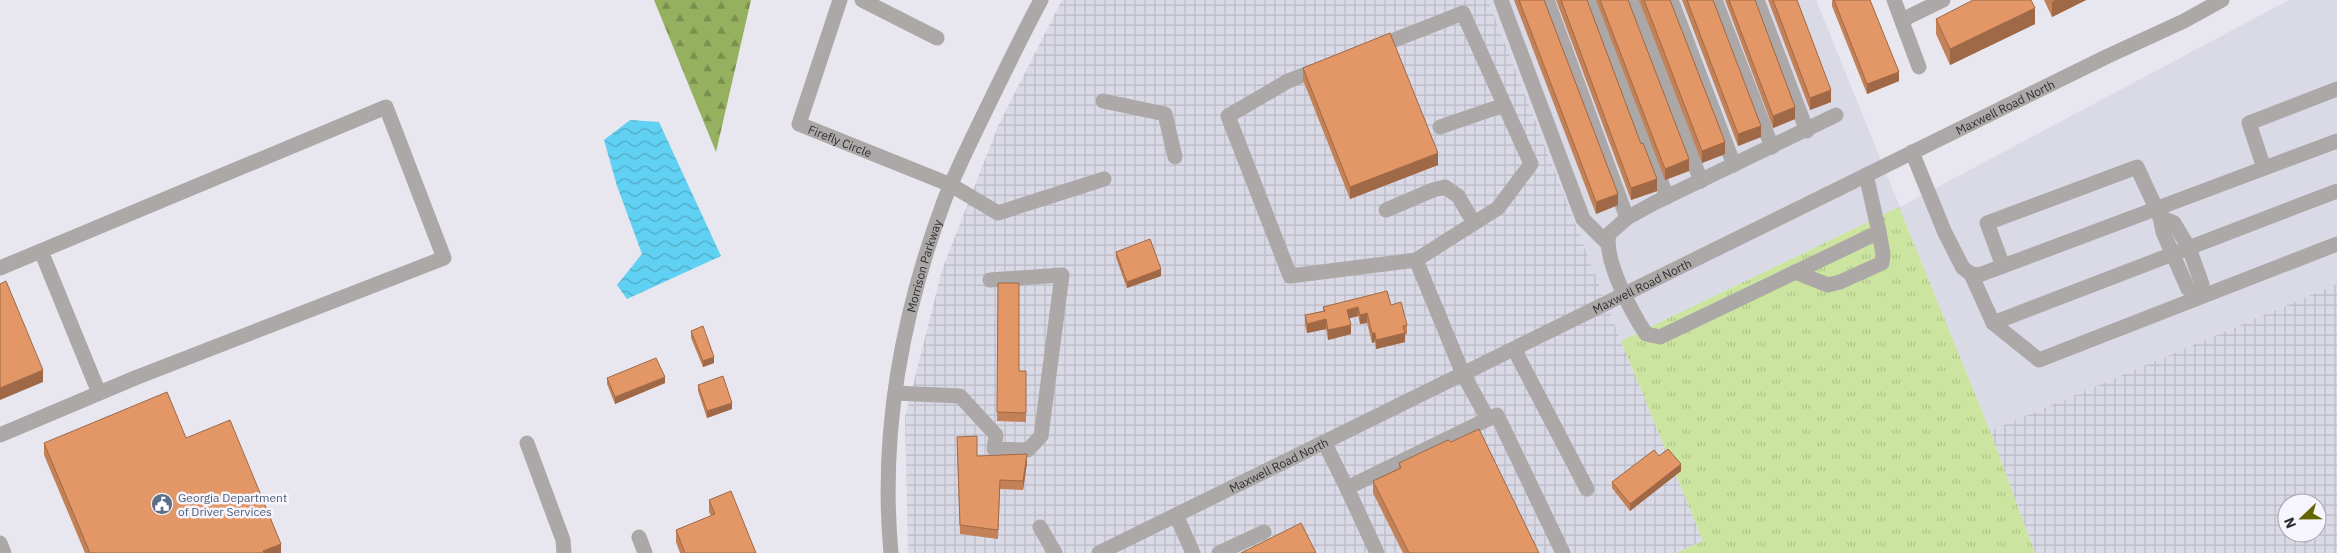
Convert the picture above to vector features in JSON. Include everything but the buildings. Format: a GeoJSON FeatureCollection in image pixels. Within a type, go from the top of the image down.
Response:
{"type":"FeatureCollection","features":[{"type":"Feature","properties":{"kind":"street","name":"Firefly Circle"},"geometry":{"type":"LineString","coordinates":[[840,0],[799,124],[951,185],[998,212],[1104,179]]}},
{"type":"Feature","properties":{"kind":"street"},"geometry":{"type":"LineString","coordinates":[[862,0],[937,38]]}},
{"type":"Feature","properties":{"kind":"street","name":"Morrison Parkway"},"geometry":{"type":"LineString","coordinates":[[892,553],[888,509],[890,423],[906,332],[921,268],[951,185],[1041,0]]}},
{"type":"Feature","properties":{"kind":"street"},"geometry":{"type":"LineString","coordinates":[[1501,0],[1582,219],[1607,243]]}},
{"type":"Feature","properties":{"kind":"street"},"geometry":{"type":"LineString","coordinates":[[1547,0],[1627,218]]}},
{"type":"Feature","properties":{"kind":"street"},"geometry":{"type":"LineString","coordinates":[[1591,0],[1667,197]]}},
{"type":"Feature","properties":{"kind":"street"},"geometry":{"type":"LineString","coordinates":[[1632,0],[1701,180]]}},
{"type":"Feature","properties":{"kind":"street"},"geometry":{"type":"LineString","coordinates":[[1671,0],[1734,165]]}},
{"type":"Feature","properties":{"kind":"street"},"geometry":{"type":"LineString","coordinates":[[1715,0],[1772,147]]}},
{"type":"Feature","properties":{"kind":"street"},"geometry":{"type":"LineString","coordinates":[[1757,0],[1806,131]]}},
{"type":"Feature","properties":{"kind":"street"},"geometry":{"type":"LineString","coordinates":[[1894,0],[1919,67]]}},
{"type":"Feature","properties":{"kind":"street"},"geometry":{"type":"LineString","coordinates":[[1902,20],[1943,0]]}},
{"type":"Feature","properties":{"kind":"street","name":"Maxwell Road North"},"geometry":{"type":"LineString","coordinates":[[1100,553],[1912,152],[2184,21],[2222,0]]}},
{"type":"Feature","properties":{"kind":"street"},"geometry":{"type":"LineString","coordinates":[[1334,63],[1288,81],[1228,116],[1290,276],[1416,260],[1498,208],[1531,164],[1463,13],[1361,52]]}},
{"type":"Feature","properties":{"kind":"street"},"geometry":{"type":"LineString","coordinates":[[2264,168],[2249,123],[2337,90]]}},
{"type":"Feature","properties":{"kind":"street"},"geometry":{"type":"LineString","coordinates":[[1103,101],[1165,114],[1175,157]]}},
{"type":"Feature","properties":{"kind":"street"},"geometry":{"type":"LineString","coordinates":[[1440,127],[1504,104]]}},
{"type":"Feature","properties":{"kind":"street"},"geometry":{"type":"LineString","coordinates":[[0,268],[386,107],[444,258],[99,393],[0,435]]}},
{"type":"Feature","properties":{"kind":"street"},"geometry":{"type":"LineString","coordinates":[[1836,115],[1627,218],[1609,234],[1608,251],[1634,315],[1646,334],[1660,337],[1879,232]]}},
{"type":"Feature","properties":{"kind":"street"},"geometry":{"type":"LineString","coordinates":[[1971,274],[1979,275],[2158,213],[2264,168],[2337,141]]}},
{"type":"Feature","properties":{"kind":"street"},"geometry":{"type":"LineString","coordinates":[[1912,152],[1946,233],[1963,268],[1971,274],[1993,323],[2039,360],[2196,295],[2337,244]]}},
{"type":"Feature","properties":{"kind":"street"},"geometry":{"type":"LineString","coordinates":[[2003,266],[1987,223],[2137,167],[2158,213],[2163,232],[2188,289],[2196,295]]}},
{"type":"Feature","properties":{"kind":"street"},"geometry":{"type":"LineString","coordinates":[[1795,272],[1828,285],[1840,282],[1882,263],[1884,254],[1866,175]]}},
{"type":"Feature","properties":{"kind":"street"},"geometry":{"type":"LineString","coordinates":[[1386,210],[1433,190],[1445,187],[1458,196],[1474,223]]}},
{"type":"Feature","properties":{"kind":"street"},"geometry":{"type":"LineString","coordinates":[[1993,323],[2337,191]]}},
{"type":"Feature","properties":{"kind":"street"},"geometry":{"type":"LineString","coordinates":[[2158,213],[2174,223],[2189,248],[2202,284],[2196,295]]}},
{"type":"Feature","properties":{"kind":"street"},"geometry":{"type":"LineString","coordinates":[[41,251],[99,393]]}},
{"type":"Feature","properties":{"kind":"street"},"geometry":{"type":"LineString","coordinates":[[1416,260],[1463,374],[1488,419]]}},
{"type":"Feature","properties":{"kind":"street"},"geometry":{"type":"LineString","coordinates":[[895,394],[960,396],[996,435],[994,449],[1028,450],[1041,436],[1062,275],[990,280]]}},
{"type":"Feature","properties":{"kind":"street"},"geometry":{"type":"LineString","coordinates":[[1514,349],[1587,489]]}},
{"type":"Feature","properties":{"kind":"street"},"geometry":{"type":"LineString","coordinates":[[1347,488],[1497,415],[1563,553]]}},
{"type":"Feature","properties":{"kind":"street"},"geometry":{"type":"LineString","coordinates":[[1324,442],[1377,553]]}},
{"type":"Feature","properties":{"kind":"street"},"geometry":{"type":"LineString","coordinates":[[527,443],[563,540],[564,553]]}},
{"type":"Feature","properties":{"kind":"street"},"geometry":{"type":"LineString","coordinates":[[1176,515],[1193,553]]}},
{"type":"Feature","properties":{"kind":"street"},"geometry":{"type":"LineString","coordinates":[[1040,527],[1055,553]]}},
{"type":"Feature","properties":{"kind":"street"},"geometry":{"type":"LineString","coordinates":[[1219,553],[1264,532]]}},
{"type":"Feature","properties":{"kind":"street"},"geometry":{"type":"LineString","coordinates":[[639,537],[645,553]]}},
{"type":"Feature","properties":{"kind":"street"},"geometry":{"type":"LineString","coordinates":[[0,542],[4,553]]}},
{"type":"Feature","properties":{"kind":"shaded area"},"geometry":{"type":"Polygon","coordinates":[[[1062,0],[1488,0],[1621,341],[1703,541],[1676,553],[908,553],[905,417],[942,270],[998,126],[1062,0]]]}},
{"type":"Feature","properties":{"kind":"shaded area"},"geometry":{"type":"Polygon","coordinates":[[[1488,0],[1816,0],[1900,207],[2289,0],[2337,0],[2337,284],[1990,431],[1899,207],[1621,341],[1488,0]]]}},
{"type":"Feature","properties":{"kind":"shaded area"},"geometry":{"type":"Polygon","coordinates":[[[2337,284],[2337,553],[2035,553],[1990,431],[2337,284]]]}},
{"type":"Feature","properties":{"kind":"green space"},"geometry":{"type":"Polygon","coordinates":[[[654,0],[751,0],[716,152],[654,0]]]}},
{"type":"Feature","properties":{"kind":"green space"},"geometry":{"type":"Polygon","coordinates":[[[1899,207],[1990,431],[2035,553],[1676,553],[1703,541],[1621,341],[1899,207]]]}},
{"type":"Feature","properties":{"kind":"water"},"geometry":{"type":"Polygon","coordinates":[[[630,120],[659,122],[721,256],[627,299],[617,285],[642,254],[617,186],[604,140],[630,120]]]}},
{"type":"Feature","properties":{"kind":"place","name":"Georgia Department of Driver Services"},"geometry":{"type":"Point","coordinates":[162,504]}}]}
